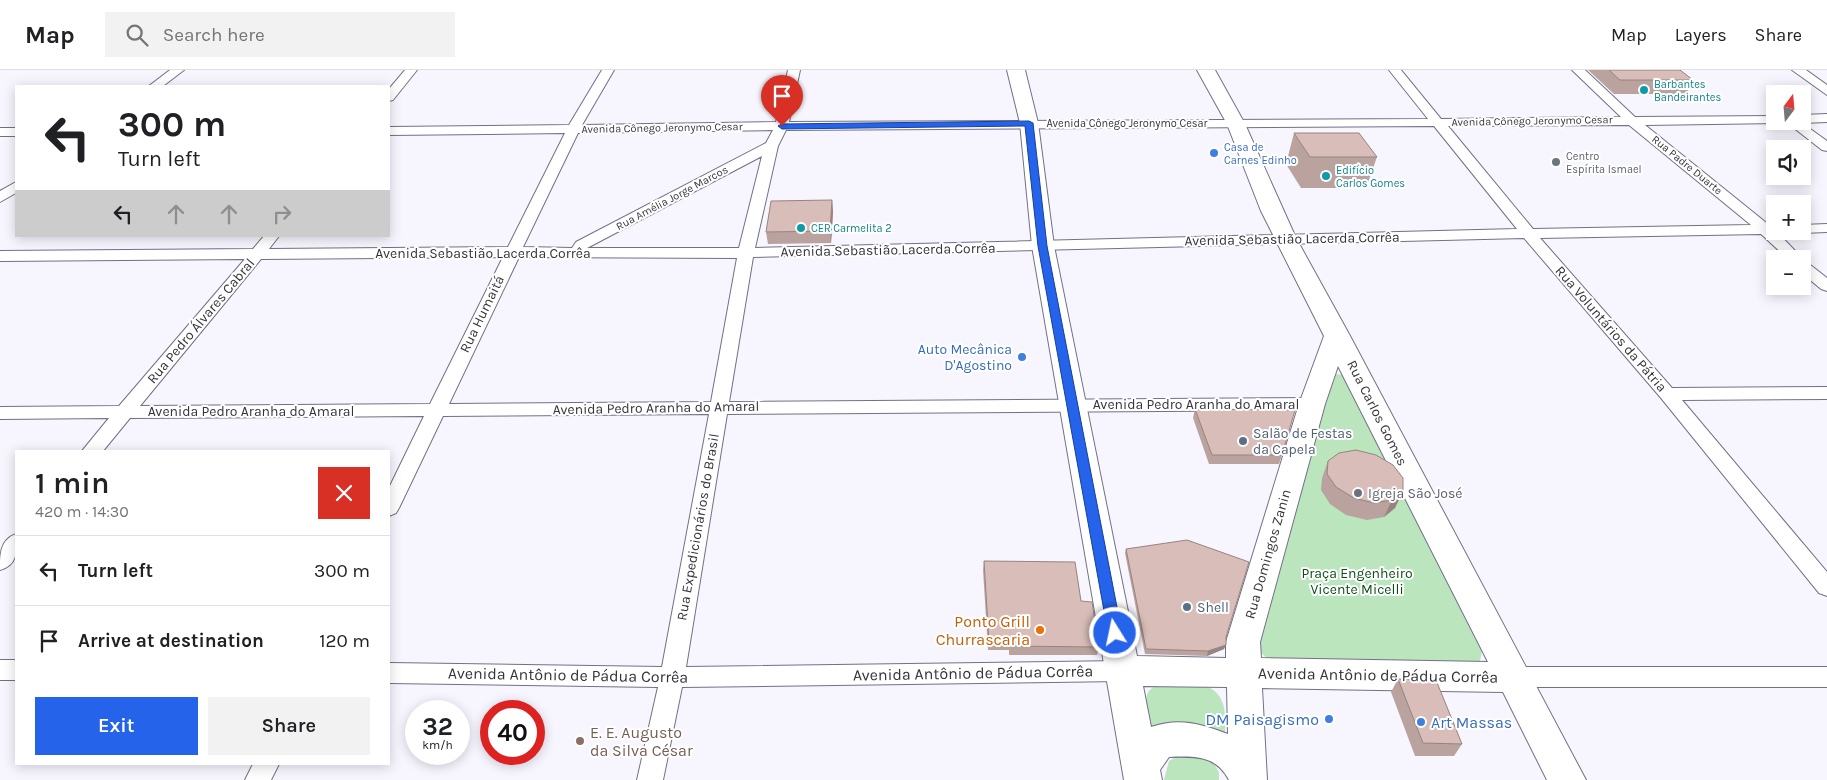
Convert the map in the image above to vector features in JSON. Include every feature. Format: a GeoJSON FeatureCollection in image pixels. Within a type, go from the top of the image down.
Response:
{"type":"FeatureCollection","features":[{"type":"Feature","properties":{"kind":"street"},"geometry":{"type":"LineString","coordinates":[[156,85],[178,70]]}},
{"type":"Feature","properties":{"kind":"street"},"geometry":{"type":"LineString","coordinates":[[390,95],[411,70]]}},
{"type":"Feature","properties":{"kind":"street","name":"Rua Humaitá"},"geometry":{"type":"LineString","coordinates":[[390,506],[573,129],[608,70]]}},
{"type":"Feature","properties":{"kind":"street","name":"Rua Expedicionários do Brasil"},"geometry":{"type":"LineString","coordinates":[[650,780],[672,677],[746,253],[771,146],[782,126],[794,70]]}},
{"type":"Feature","properties":{"kind":"street"},"geometry":{"type":"LineString","coordinates":[[1016,70],[1029,123],[1043,246],[1142,773]]}},
{"type":"Feature","properties":{"kind":"street","name":"Rua Carlos Gomes"},"geometry":{"type":"LineString","coordinates":[[1206,70],[1236,124],[1285,238],[1337,334],[1568,780]]}},
{"type":"Feature","properties":{"kind":"street","name":"Rua Voluntários da Pátria"},"geometry":{"type":"LineString","coordinates":[[1394,70],[1528,233],[1667,394],[1827,588]]}},
{"type":"Feature","properties":{"kind":"street","name":"Rua Padre Duarte"},"geometry":{"type":"LineString","coordinates":[[1578,70],[1630,120],[1766,227]]}},
{"type":"Feature","properties":{"kind":"street"},"geometry":{"type":"LineString","coordinates":[[1798,70],[1827,91]]}},
{"type":"Feature","properties":{"kind":"street"},"geometry":{"type":"LineString","coordinates":[[1811,119],[1827,118]]}},
{"type":"Feature","properties":{"kind":"street","name":"Avenida Cônego Jeronymo Cesar"},"geometry":{"type":"LineString","coordinates":[[390,131],[1029,123],[1236,124],[1766,120]]}},
{"type":"Feature","properties":{"kind":"street"},"geometry":{"type":"LineString","coordinates":[[1803,130],[1827,147]]}},
{"type":"Feature","properties":{"kind":"street"},"geometry":{"type":"LineString","coordinates":[[0,132],[15,132]]}},
{"type":"Feature","properties":{"kind":"street","name":"Rua Amélia Jorge Marcos"},"geometry":{"type":"LineString","coordinates":[[577,252],[581,245],[771,146]]}},
{"type":"Feature","properties":{"kind":"street"},"geometry":{"type":"LineString","coordinates":[[0,198],[15,187]]}},
{"type":"Feature","properties":{"kind":"street"},"geometry":{"type":"LineString","coordinates":[[1811,229],[1827,228]]}},
{"type":"Feature","properties":{"kind":"street","name":"Avenida Sebastião Lacerda Corrêa"},"geometry":{"type":"LineString","coordinates":[[0,256],[513,252],[746,253],[1285,238],[1766,230]]}},
{"type":"Feature","properties":{"kind":"street","name":"Rua Pedro Álvares Cabral"},"geometry":{"type":"LineString","coordinates":[[93,450],[271,237]]}},
{"type":"Feature","properties":{"kind":"street","name":"Rua Padre Duarte"},"geometry":{"type":"LineString","coordinates":[[1779,240],[1789,250]]}},
{"type":"Feature","properties":{"kind":"street"},"geometry":{"type":"LineString","coordinates":[[1811,272],[1827,286]]}},
{"type":"Feature","properties":{"kind":"street","name":"Rua Domingos Zanin"},"geometry":{"type":"LineString","coordinates":[[1248,777],[1243,642],[1312,404],[1337,334]]}},
{"type":"Feature","properties":{"kind":"street"},"geometry":{"type":"LineString","coordinates":[[1667,394],[1827,393]]}},
{"type":"Feature","properties":{"kind":"street","name":"Avenida Pedro Aranha do Amaral"},"geometry":{"type":"LineString","coordinates":[[0,413],[1312,404]]}},
{"type":"Feature","properties":{"kind":"street"},"geometry":{"type":"LineString","coordinates":[[0,562],[15,543]]}},
{"type":"Feature","properties":{"kind":"street"},"geometry":{"type":"LineString","coordinates":[[0,670],[15,670]]}},
{"type":"Feature","properties":{"kind":"street","name":"Avenida Antônio de Pádua Corrêa"},"geometry":{"type":"LineString","coordinates":[[390,673],[672,677],[1122,671],[1514,677],[1827,677]]}},
{"type":"Feature","properties":{"kind":"street"},"geometry":{"type":"LineString","coordinates":[[1142,773],[1159,741],[1196,739],[1231,752],[1248,777]]}},
{"type":"Feature","properties":{"kind":"street"},"geometry":{"type":"LineString","coordinates":[[258,780],[266,765]]}},
{"type":"Feature","properties":{"kind":"green space","name":"Praça Engenheiro Vicente Micelli"},"geometry":{"type":"Polygon","coordinates":[[[1333,373],[1342,375],[1482,651],[1480,661],[1466,664],[1268,659],[1261,653],[1257,642],[1333,373]]]}},
{"type":"Feature","properties":{"kind":"green space"},"geometry":{"type":"Polygon","coordinates":[[[1159,685],[1207,686],[1214,690],[1219,695],[1224,707],[1225,735],[1206,727],[1189,723],[1172,723],[1152,728],[1146,703],[1148,692],[1159,685]]]}},
{"type":"Feature","properties":{"kind":"green space"},"geometry":{"type":"Polygon","coordinates":[[[1185,752],[1211,757],[1219,773],[1219,780],[1164,780],[1169,761],[1185,752]]]}},
{"type":"Feature","properties":{"kind":"building"},"geometry":{"type":"Polygon","coordinates":[[[1609,70],[1680,70],[1693,80],[1620,80],[1609,70]]]}},
{"type":"Feature","properties":{"kind":"building"},"geometry":{"type":"Polygon","coordinates":[[[1294,133],[1359,133],[1377,157],[1310,157],[1294,133]]]}},
{"type":"Feature","properties":{"kind":"building"},"geometry":{"type":"Polygon","coordinates":[[[832,200],[830,231],[766,232],[771,201],[832,200]]]}},
{"type":"Feature","properties":{"kind":"building","name":"Salão de Festas da Capela"},"geometry":{"type":"Polygon","coordinates":[[[1195,409],[1295,410],[1282,455],[1212,455],[1195,409]]]}},
{"type":"Feature","properties":{"kind":"building"},"geometry":{"type":"Polygon","coordinates":[[[1356,450],[1376,455],[1393,465],[1403,478],[1403,491],[1392,500],[1374,503],[1354,498],[1336,487],[1327,474],[1328,461],[1339,453],[1356,450]]]}},
{"type":"Feature","properties":{"kind":"building","name":"Shell"},"geometry":{"type":"Polygon","coordinates":[[[1187,540],[1249,562],[1226,637],[1226,645],[1208,651],[1146,649],[1126,549],[1187,540]]]}},
{"type":"Feature","properties":{"kind":"building","name":"Ponto Grill Churrascaria"},"geometry":{"type":"Polygon","coordinates":[[[984,561],[1075,562],[1081,601],[1092,602],[1099,647],[1010,646],[1010,642],[989,642],[984,561]]]}},
{"type":"Feature","properties":{"kind":"building"},"geometry":{"type":"Polygon","coordinates":[[[1398,679],[1436,680],[1462,744],[1423,743],[1398,679]]]}},
{"type":"Feature","properties":{"kind":"place","name":"Barbantes Bandeirantes"},"geometry":{"type":"Point","coordinates":[1644,90]}},
{"type":"Feature","properties":{"kind":"place","name":"Casa de Carnes Edinho"},"geometry":{"type":"Point","coordinates":[1214,153]}},
{"type":"Feature","properties":{"kind":"place","name":"Centro Espírita Ismael"},"geometry":{"type":"Point","coordinates":[1556,162]}},
{"type":"Feature","properties":{"kind":"place","name":"Edifício Carlos Gomes"},"geometry":{"type":"Point","coordinates":[1326,176]}},
{"type":"Feature","properties":{"kind":"place","name":"CER Carmelita 2"},"geometry":{"type":"Point","coordinates":[801,228]}},
{"type":"Feature","properties":{"kind":"place","name":"Auto Mecânica D'Agostino"},"geometry":{"type":"Point","coordinates":[1022,357]}},
{"type":"Feature","properties":{"kind":"place","name":"Salão de Festas da Capela"},"geometry":{"type":"Point","coordinates":[1243,441]}},
{"type":"Feature","properties":{"kind":"place","name":"Igreja São José"},"geometry":{"type":"Point","coordinates":[1358,493]}},
{"type":"Feature","properties":{"kind":"place","name":"Shell"},"geometry":{"type":"Point","coordinates":[1187,607]}},
{"type":"Feature","properties":{"kind":"place","name":"Ponto Grill Churrascaria"},"geometry":{"type":"Point","coordinates":[1040,630]}},
{"type":"Feature","properties":{"kind":"place","name":"DM Paisagismo"},"geometry":{"type":"Point","coordinates":[1329,719]}},
{"type":"Feature","properties":{"kind":"place","name":"Art Massas"},"geometry":{"type":"Point","coordinates":[1421,722]}},
{"type":"Feature","properties":{"kind":"place","name":"E. E. Augusto da Silva César"},"geometry":{"type":"Point","coordinates":[580,741]}},
{"type":"Feature","properties":{"kind":"route"},"geometry":{"type":"LineString","coordinates":[[782,126],[1029,123],[1043,246],[1115,633]]}}]}
